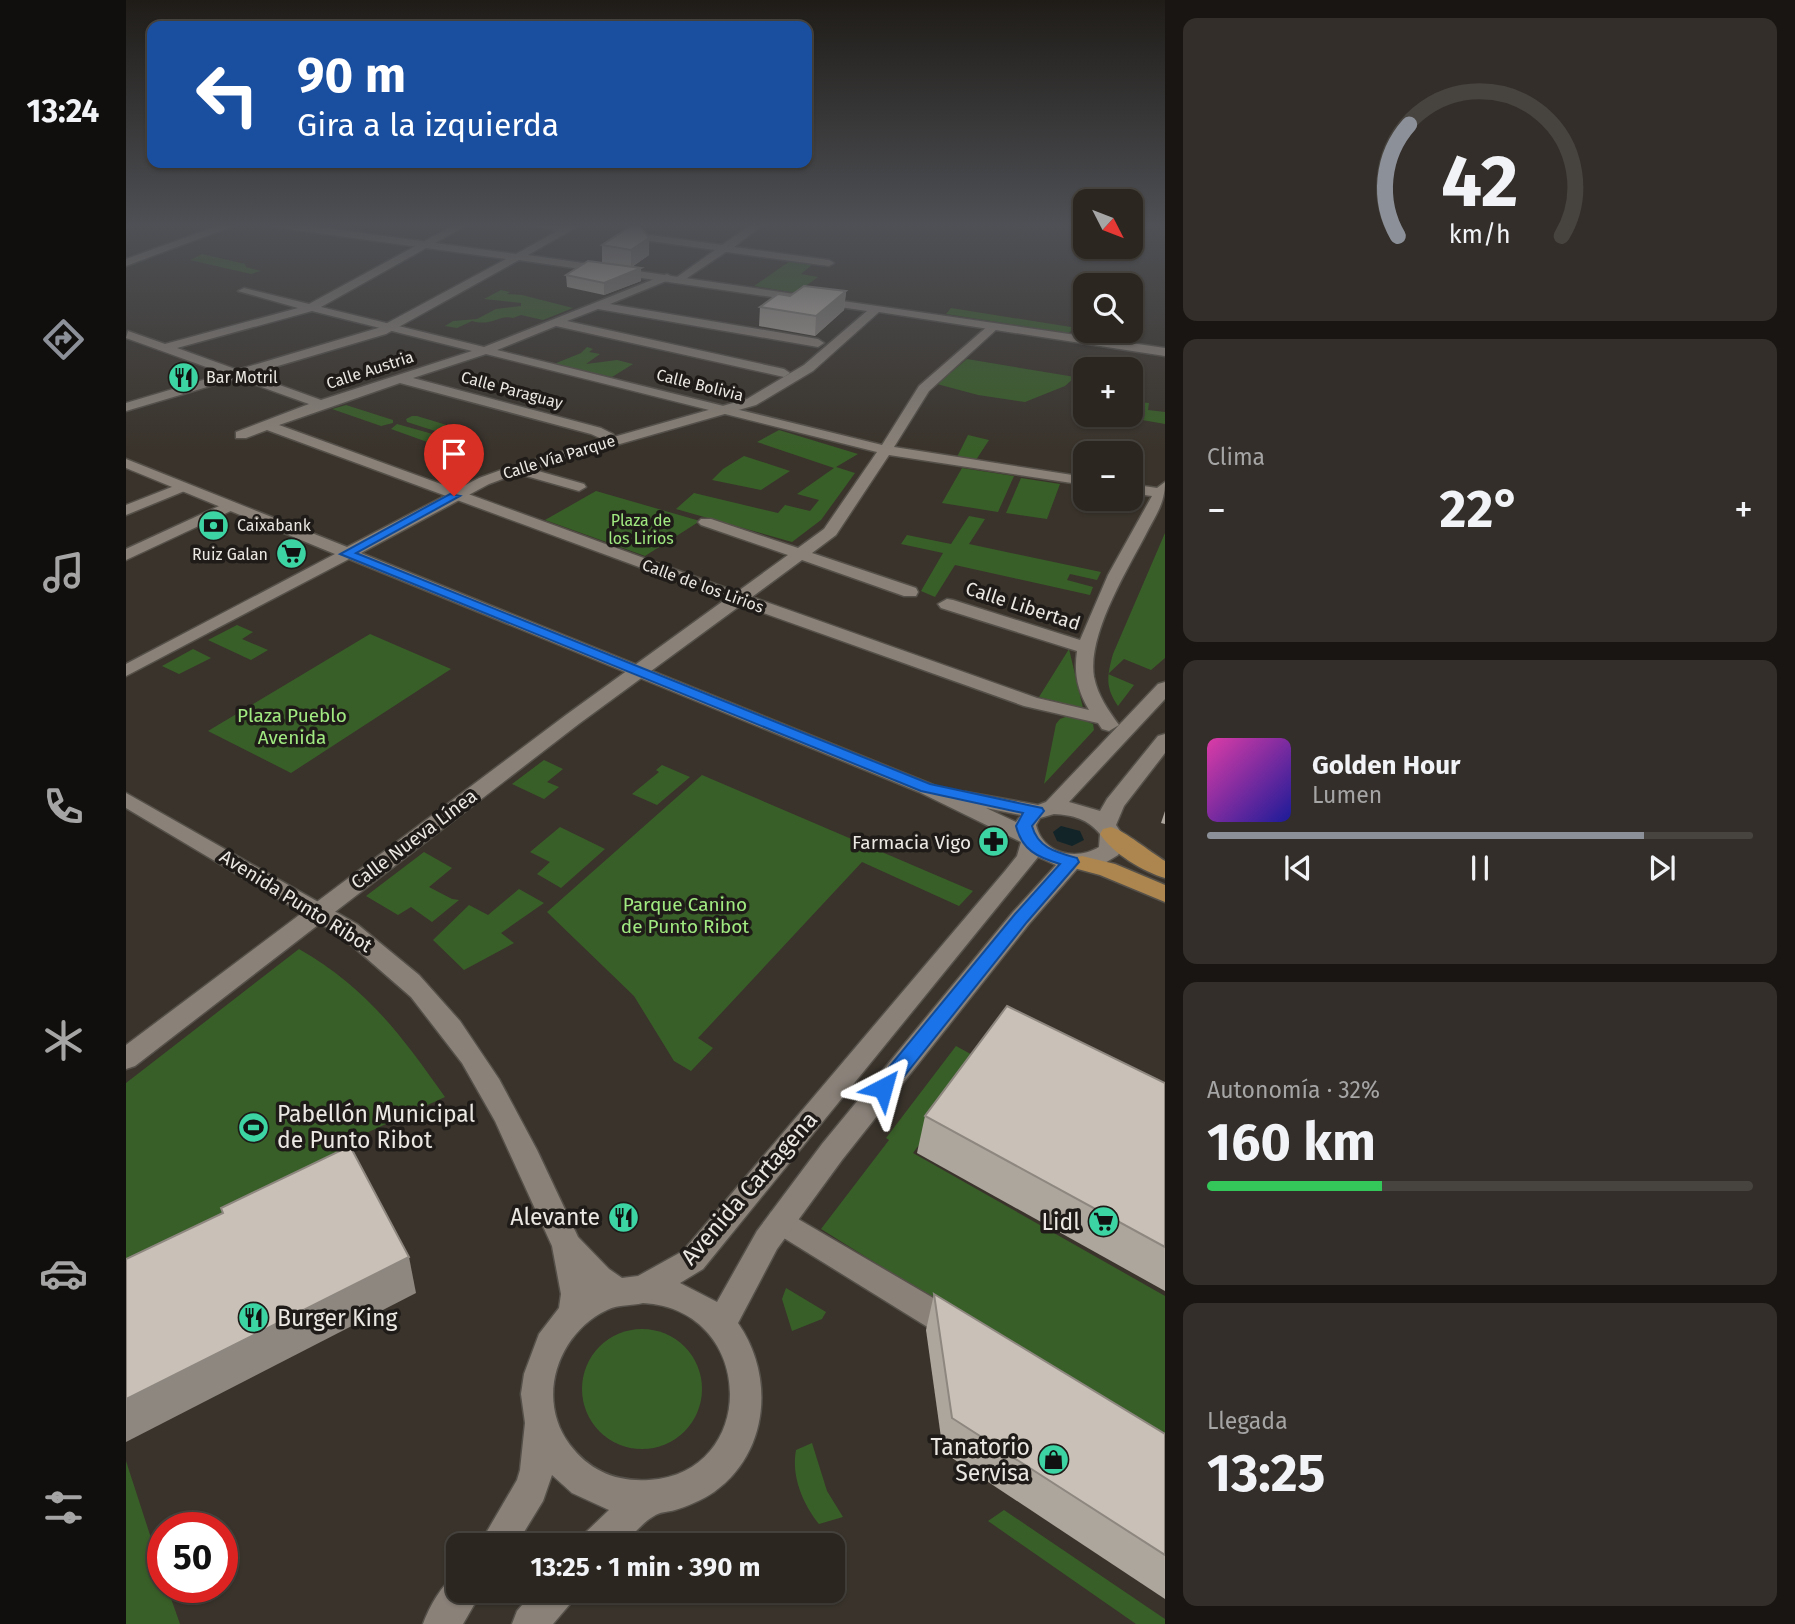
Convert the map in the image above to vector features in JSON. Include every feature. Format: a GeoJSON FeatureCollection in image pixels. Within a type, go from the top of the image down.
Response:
{"type":"FeatureCollection","features":[{"type":"Feature","properties":{"kind":"main road"},"geometry":{"type":"LineString","coordinates":[[1108,830],[1165,871]]}},
{"type":"Feature","properties":{"kind":"main road"},"geometry":{"type":"LineString","coordinates":[[1077,862],[1107,869],[1165,894]]}},
{"type":"Feature","properties":{"kind":"street","name":"Calle Bolivia"},"geometry":{"type":"LineString","coordinates":[[280,300],[885,450],[1073,479]]}},
{"type":"Feature","properties":{"kind":"street"},"geometry":{"type":"LineString","coordinates":[[163,348],[310,308],[325,300]]}},
{"type":"Feature","properties":{"kind":"street"},"geometry":{"type":"LineString","coordinates":[[126,407],[388,328],[440,300]]}},
{"type":"Feature","properties":{"kind":"street","name":"Calle Austria"},"geometry":{"type":"LineString","coordinates":[[241,435],[321,404],[484,351],[609,300]]}},
{"type":"Feature","properties":{"kind":"street"},"geometry":{"type":"LineString","coordinates":[[815,300],[1165,352]]}},
{"type":"Feature","properties":{"kind":"street"},"geometry":{"type":"LineString","coordinates":[[596,305],[818,343]]}},
{"type":"Feature","properties":{"kind":"street","name":"Calle Vía Parque"},"geometry":{"type":"LineString","coordinates":[[449,494],[607,439],[715,407],[750,393],[785,373],[860,307]]}},
{"type":"Feature","properties":{"kind":"street","name":"Calle Vía Parque"},"geometry":{"type":"LineString","coordinates":[[126,671],[490,470],[729,410],[763,398],[794,382],[876,309]]}},
{"type":"Feature","properties":{"kind":"street"},"geometry":{"type":"LineString","coordinates":[[555,322],[785,373]]}},
{"type":"Feature","properties":{"kind":"street","name":"Calle Nueva Línea"},"geometry":{"type":"LineString","coordinates":[[126,1059],[638,672],[830,532],[925,389],[993,327]]}},
{"type":"Feature","properties":{"kind":"street"},"geometry":{"type":"LineString","coordinates":[[128,335],[321,404]]}},
{"type":"Feature","properties":{"kind":"street","name":"Calle Paraguay"},"geometry":{"type":"LineString","coordinates":[[399,379],[607,439]]}},
{"type":"Feature","properties":{"kind":"street","name":"Calle de los Lirios"},"geometry":{"type":"LineString","coordinates":[[266,425],[449,494],[1031,702],[1104,719]]}},
{"type":"Feature","properties":{"kind":"street"},"geometry":{"type":"LineString","coordinates":[[126,463],[926,788],[1028,839],[1048,856],[1077,862]]}},
{"type":"Feature","properties":{"kind":"street"},"geometry":{"type":"LineString","coordinates":[[517,469],[579,487]]}},
{"type":"Feature","properties":{"kind":"street"},"geometry":{"type":"LineString","coordinates":[[126,510],[182,486]]}},
{"type":"Feature","properties":{"kind":"street"},"geometry":{"type":"LineString","coordinates":[[862,487],[882,493]]}},
{"type":"Feature","properties":{"kind":"street"},"geometry":{"type":"LineString","coordinates":[[1112,747],[1114,731],[1104,719],[1085,678],[1086,648],[1136,535],[1163,490],[1143,489]]}},
{"type":"Feature","properties":{"kind":"street"},"geometry":{"type":"LineString","coordinates":[[126,555],[230,506]]}},
{"type":"Feature","properties":{"kind":"street"},"geometry":{"type":"LineString","coordinates":[[706,522],[910,592]]}},
{"type":"Feature","properties":{"kind":"street","name":"Calle Vía Parque"},"geometry":{"type":"LineString","coordinates":[[126,656],[340,552]]}},
{"type":"Feature","properties":{"kind":"street","name":"Calle Libertad"},"geometry":{"type":"LineString","coordinates":[[947,604],[1086,648]]}},
{"type":"Feature","properties":{"kind":"street","name":"Avenida Cartagena"},"geometry":{"type":"LineString","coordinates":[[629,1292],[693,1259],[1013,876],[1027,857],[1028,839],[1024,826],[1028,817],[1045,809],[1112,747],[1165,688]]}},
{"type":"Feature","properties":{"kind":"street"},"geometry":{"type":"LineString","coordinates":[[926,788],[1045,809],[1082,811],[1108,830],[1114,804],[1165,740]]}},
{"type":"Feature","properties":{"kind":"street","name":"Avenida Punto Ribot"},"geometry":{"type":"LineString","coordinates":[[126,799],[320,911],[377,951],[430,1001],[473,1061],[503,1113],[567,1246],[576,1294],[574,1315]]}},
{"type":"Feature","properties":{"kind":"street","name":"Avenida Cartagena"},"geometry":{"type":"LineString","coordinates":[[721,1324],[767,1240],[832,1152],[1021,918],[1077,862],[1104,856],[1112,842],[1108,830]]}},
{"type":"Feature","properties":{"kind":"street"},"geometry":{"type":"LineString","coordinates":[[781,1221],[977,1342]]}},
{"type":"Feature","properties":{"kind":"street","name":"Avenida Punto Ribot"},"geometry":{"type":"LineString","coordinates":[[567,1246],[598,1278],[629,1292]]}},
{"type":"Feature","properties":{"kind":"street"},"geometry":{"type":"LineString","coordinates":[[504,1533],[531,1489],[537,1470],[540,1427],[535,1396],[540,1365],[545,1350],[574,1315],[629,1292],[669,1294],[697,1305],[721,1324],[740,1350],[749,1380],[748,1413],[736,1445],[714,1471],[684,1489],[649,1497],[613,1494],[582,1479],[556,1456],[540,1427]]}},
{"type":"Feature","properties":{"kind":"street"},"geometry":{"type":"LineString","coordinates":[[610,1533],[649,1497]]}},
{"type":"Feature","properties":{"kind":"street"},"geometry":{"type":"LineString","coordinates":[[441,1624],[456,1603]]}},
{"type":"Feature","properties":{"kind":"street"},"geometry":{"type":"LineString","coordinates":[[530,1624],[547,1603]]}},
{"type":"Feature","properties":{"kind":"green space"},"geometry":{"type":"Polygon","coordinates":[[[491,300],[541,300],[573,308],[543,320],[521,315],[485,322],[472,321],[457,328],[445,326],[453,321],[477,319],[496,309],[521,306],[521,303],[491,300]]]}},
{"type":"Feature","properties":{"kind":"green space"},"geometry":{"type":"Polygon","coordinates":[[[951,308],[1073,327],[1073,330],[1068,333],[946,314],[951,308]]]}},
{"type":"Feature","properties":{"kind":"green space"},"geometry":{"type":"Polygon","coordinates":[[[587,347],[593,349],[589,352],[600,354],[586,364],[617,360],[633,364],[612,377],[554,364],[581,353],[587,347]]]}},
{"type":"Feature","properties":{"kind":"green space"},"geometry":{"type":"Polygon","coordinates":[[[967,359],[1073,377],[1065,386],[1025,402],[978,395],[937,384],[967,359]]]}},
{"type":"Feature","properties":{"kind":"green space"},"geometry":{"type":"Polygon","coordinates":[[[1143,402],[1149,403],[1148,410],[1165,412],[1165,424],[1143,420],[1143,402]]]}},
{"type":"Feature","properties":{"kind":"green space"},"geometry":{"type":"Polygon","coordinates":[[[346,405],[393,420],[393,423],[381,426],[332,409],[346,405]]]}},
{"type":"Feature","properties":{"kind":"green space"},"geometry":{"type":"Polygon","coordinates":[[[412,416],[473,433],[457,438],[407,422],[406,419],[412,416]]]}},
{"type":"Feature","properties":{"kind":"green space"},"geometry":{"type":"Polygon","coordinates":[[[397,424],[454,440],[451,442],[454,443],[444,448],[391,429],[397,424]]]}},
{"type":"Feature","properties":{"kind":"green space"},"geometry":{"type":"Polygon","coordinates":[[[779,430],[858,454],[836,467],[855,473],[821,520],[792,542],[676,509],[694,493],[778,513],[785,505],[810,511],[819,500],[797,494],[834,468],[757,442],[779,430]]]}},
{"type":"Feature","properties":{"kind":"green space"},"geometry":{"type":"Polygon","coordinates":[[[968,435],[989,440],[976,460],[957,457],[968,435]]]}},
{"type":"Feature","properties":{"kind":"green space"},"geometry":{"type":"Polygon","coordinates":[[[744,456],[790,471],[761,490],[712,480],[723,469],[744,456]]]}},
{"type":"Feature","properties":{"kind":"green space"},"geometry":{"type":"Polygon","coordinates":[[[962,468],[1014,476],[998,512],[942,503],[962,468]]]}},
{"type":"Feature","properties":{"kind":"green space"},"geometry":{"type":"Polygon","coordinates":[[[1021,478],[1060,484],[1047,519],[1006,513],[1021,478]]]}},
{"type":"Feature","properties":{"kind":"green space","name":"Plaza de los Lirios"},"geometry":{"type":"Polygon","coordinates":[[[596,491],[700,521],[645,556],[545,520],[596,491]]]}},
{"type":"Feature","properties":{"kind":"green space"},"geometry":{"type":"Polygon","coordinates":[[[969,516],[985,519],[969,544],[1101,572],[1097,580],[1070,574],[1067,580],[1093,587],[1090,595],[955,565],[935,597],[921,591],[943,553],[901,544],[907,535],[951,544],[969,516]]]}},
{"type":"Feature","properties":{"kind":"green space"},"geometry":{"type":"Polygon","coordinates":[[[1165,533],[1165,658],[1151,670],[1124,659],[1109,673],[1113,654],[1165,533]]]}},
{"type":"Feature","properties":{"kind":"green space"},"geometry":{"type":"Polygon","coordinates":[[[237,625],[253,632],[242,639],[268,650],[251,660],[208,640],[237,625]]]}},
{"type":"Feature","properties":{"kind":"green space","name":"Plaza Pueblo Avenida"},"geometry":{"type":"Polygon","coordinates":[[[370,634],[451,669],[291,773],[208,731],[370,634]]]}},
{"type":"Feature","properties":{"kind":"green space"},"geometry":{"type":"Polygon","coordinates":[[[193,649],[211,658],[179,674],[162,666],[193,649]]]}},
{"type":"Feature","properties":{"kind":"green space"},"geometry":{"type":"Polygon","coordinates":[[[1069,649],[1083,708],[1039,697],[1069,649]]]}},
{"type":"Feature","properties":{"kind":"green space"},"geometry":{"type":"Polygon","coordinates":[[[1109,674],[1134,685],[1118,706],[1109,687],[1109,674]]]}},
{"type":"Feature","properties":{"kind":"green space"},"geometry":{"type":"Polygon","coordinates":[[[1068,716],[1093,724],[1094,730],[1044,784],[1056,724],[1068,716]]]}},
{"type":"Feature","properties":{"kind":"green space"},"geometry":{"type":"Polygon","coordinates":[[[544,760],[563,769],[547,782],[559,787],[544,799],[512,784],[544,760]]]}},
{"type":"Feature","properties":{"kind":"green space"},"geometry":{"type":"Polygon","coordinates":[[[662,765],[690,777],[657,805],[632,794],[659,772],[656,770],[662,765]]]}},
{"type":"Feature","properties":{"kind":"green space","name":"Parque Canino de Punto Ribot"},"geometry":{"type":"Polygon","coordinates":[[[702,775],[973,891],[959,906],[862,862],[698,1038],[713,1048],[691,1071],[674,1061],[634,996],[547,912],[702,775]]]}},
{"type":"Feature","properties":{"kind":"green space"},"geometry":{"type":"Polygon","coordinates":[[[560,827],[605,849],[561,888],[537,874],[550,862],[530,852],[560,827]]]}},
{"type":"Feature","properties":{"kind":"green space"},"geometry":{"type":"Polygon","coordinates":[[[424,852],[452,868],[429,887],[459,900],[432,922],[411,907],[398,915],[366,896],[424,852]]]}},
{"type":"Feature","properties":{"kind":"green space"},"geometry":{"type":"Polygon","coordinates":[[[519,889],[544,903],[501,933],[514,943],[464,970],[433,940],[469,905],[488,915],[519,889]]]}},
{"type":"Feature","properties":{"kind":"green space","name":"Pabellón Municipal de Punto Ribot"},"geometry":{"type":"Polygon","coordinates":[[[299,949],[344,980],[381,1014],[445,1097],[338,1146],[349,1164],[126,1302],[126,1083],[299,949]]]}},
{"type":"Feature","properties":{"kind":"green space"},"geometry":{"type":"Polygon","coordinates":[[[956,1046],[978,1058],[990,1049],[913,1153],[1165,1296],[1165,1443],[821,1229],[956,1046]]]}},
{"type":"Feature","properties":{"kind":"green space"},"geometry":{"type":"Polygon","coordinates":[[[786,1288],[826,1312],[822,1319],[792,1331],[782,1299],[786,1288]]]}},
{"type":"Feature","properties":{"kind":"green space"},"geometry":{"type":"Polygon","coordinates":[[[642,1329],[665,1333],[685,1346],[698,1366],[702,1389],[698,1412],[685,1432],[665,1445],[642,1449],[619,1445],[599,1432],[586,1412],[582,1389],[586,1366],[599,1346],[619,1333],[642,1329]]]}},
{"type":"Feature","properties":{"kind":"green space"},"geometry":{"type":"Polygon","coordinates":[[[812,1443],[827,1491],[843,1517],[819,1524],[803,1499],[795,1470],[796,1450],[812,1443]]]}},
{"type":"Feature","properties":{"kind":"green space"},"geometry":{"type":"Polygon","coordinates":[[[126,1461],[147,1526],[147,1603],[173,1603],[180,1624],[126,1624],[126,1461]]]}},
{"type":"Feature","properties":{"kind":"green space"},"geometry":{"type":"Polygon","coordinates":[[[1004,1510],[1165,1619],[1165,1624],[1136,1624],[988,1521],[1004,1510]]]}},
{"type":"Feature","properties":{"kind":"shaded area"},"geometry":{"type":"Polygon","coordinates":[[[1061,826],[1080,831],[1084,840],[1072,846],[1057,841],[1053,832],[1061,826]]]}},
{"type":"Feature","properties":{"kind":"building"},"geometry":{"type":"Polygon","coordinates":[[[770,300],[835,300],[816,316],[760,307],[770,300]]]}},
{"type":"Feature","properties":{"kind":"building","name":"Lidl"},"geometry":{"type":"Polygon","coordinates":[[[1007,1006],[1165,1083],[1165,1247],[925,1116],[1007,1006]]]}},
{"type":"Feature","properties":{"kind":"building","name":"Burger King"},"geometry":{"type":"Polygon","coordinates":[[[350,1146],[409,1257],[126,1399],[126,1259],[223,1213],[221,1208],[350,1146]]]}},
{"type":"Feature","properties":{"kind":"building","name":"Tanatorio Servisa"},"geometry":{"type":"Polygon","coordinates":[[[934,1294],[1165,1434],[1165,1555],[952,1418],[934,1294]]]}},
{"type":"Feature","properties":{"kind":"place","name":"Bar Motril"},"geometry":{"type":"Point","coordinates":[183,377]}},
{"type":"Feature","properties":{"kind":"place","name":"Caixabank"},"geometry":{"type":"Point","coordinates":[214,525]}},
{"type":"Feature","properties":{"kind":"place","name":"Ruiz Galan"},"geometry":{"type":"Point","coordinates":[291,554]}},
{"type":"Feature","properties":{"kind":"place","name":"Farmacia Vigo"},"geometry":{"type":"Point","coordinates":[994,842]}},
{"type":"Feature","properties":{"kind":"place","name":"Pabellón Municipal de Punto Ribot"},"geometry":{"type":"Point","coordinates":[254,1127]}},
{"type":"Feature","properties":{"kind":"place","name":"Alevante"},"geometry":{"type":"Point","coordinates":[623,1217]}},
{"type":"Feature","properties":{"kind":"place","name":"Lidl"},"geometry":{"type":"Point","coordinates":[1103,1222]}},
{"type":"Feature","properties":{"kind":"place","name":"Burger King"},"geometry":{"type":"Point","coordinates":[254,1318]}},
{"type":"Feature","properties":{"kind":"place","name":"Tanatorio Servisa"},"geometry":{"type":"Point","coordinates":[1053,1460]}},
{"type":"Feature","properties":{"kind":"route"},"geometry":{"type":"LineString","coordinates":[[454,496],[346,554],[926,788],[997,805],[1036,811],[1028,817],[1024,826],[1028,840],[1043,853],[1071,862],[1021,918],[883,1088]]}}]}
